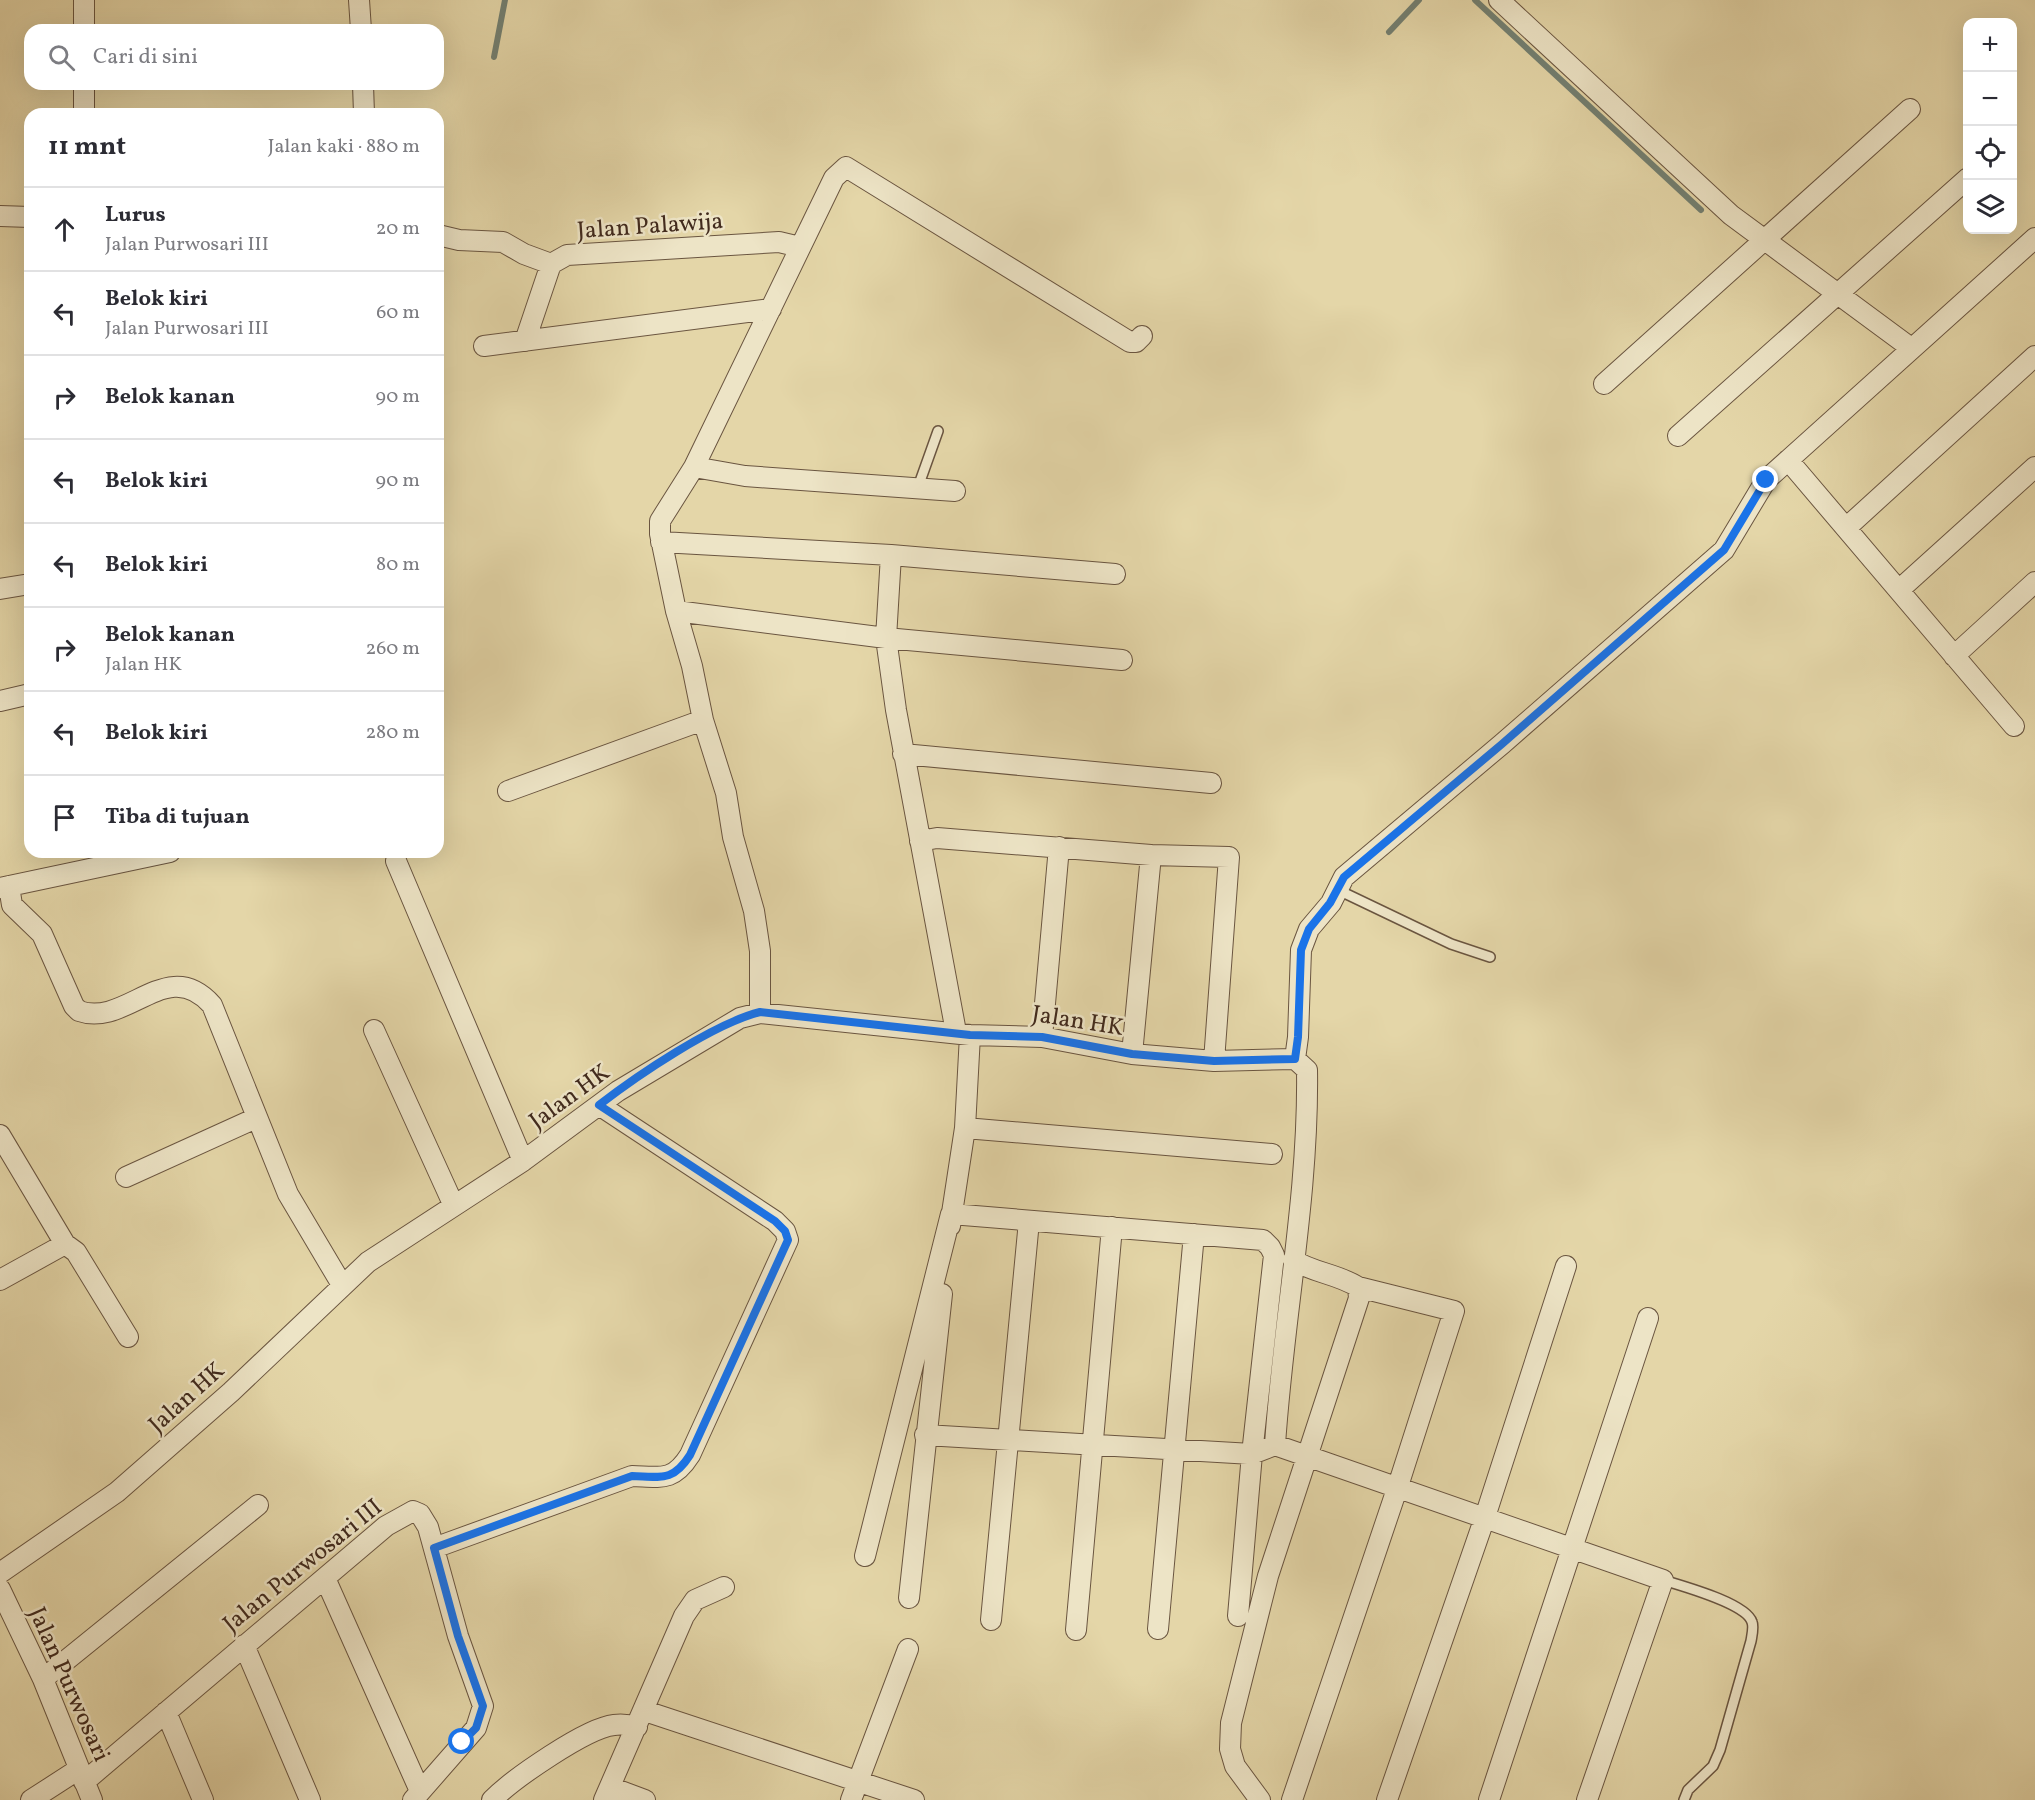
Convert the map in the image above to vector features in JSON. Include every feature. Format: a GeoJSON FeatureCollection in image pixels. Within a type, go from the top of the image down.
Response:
{"type":"FeatureCollection","features":[{"type":"Feature","properties":{"kind":"street"},"geometry":{"type":"LineString","coordinates":[[84,0],[84,24]]}},
{"type":"Feature","properties":{"kind":"street"},"geometry":{"type":"LineString","coordinates":[[359,0],[360,24]]}},
{"type":"Feature","properties":{"kind":"street"},"geometry":{"type":"LineString","coordinates":[[1499,0],[1731,215],[1911,348]]}},
{"type":"Feature","properties":{"kind":"street"},"geometry":{"type":"LineString","coordinates":[[84,90],[84,108]]}},
{"type":"Feature","properties":{"kind":"street"},"geometry":{"type":"LineString","coordinates":[[363,90],[364,108]]}},
{"type":"Feature","properties":{"kind":"street"},"geometry":{"type":"LineString","coordinates":[[1604,384],[1910,109]]}},
{"type":"Feature","properties":{"kind":"street"},"geometry":{"type":"LineString","coordinates":[[760,1012],[760,951],[754,911],[676,611],[661,542],[660,521],[694,467],[834,178],[846,167],[1130,342],[1136,342],[1142,336]]}},
{"type":"Feature","properties":{"kind":"street"},"geometry":{"type":"LineString","coordinates":[[1678,436],[1966,180]]}},
{"type":"Feature","properties":{"kind":"street"},"geometry":{"type":"LineString","coordinates":[[0,216],[24,217]]}},
{"type":"Feature","properties":{"kind":"street","name":"Jalan Palawija"},"geometry":{"type":"LineString","coordinates":[[444,236],[459,240],[503,242],[524,254],[551,264],[567,255],[605,252],[779,242],[800,247]]}},
{"type":"Feature","properties":{"kind":"street"},"geometry":{"type":"LineString","coordinates":[[1275,1445],[1279,1377],[1308,1105],[1307,1070],[1295,1059],[1301,950],[1309,929],[1330,903],[1344,877],[1502,744],[1724,550],[1766,480],[2035,238]]}},
{"type":"Feature","properties":{"kind":"street"},"geometry":{"type":"LineString","coordinates":[[525,341],[551,264]]}},
{"type":"Feature","properties":{"kind":"street"},"geometry":{"type":"LineString","coordinates":[[484,346],[771,309]]}},
{"type":"Feature","properties":{"kind":"street"},"geometry":{"type":"LineString","coordinates":[[1846,528],[2035,356]]}},
{"type":"Feature","properties":{"kind":"street"},"geometry":{"type":"LineString","coordinates":[[1788,460],[2014,726]]}},
{"type":"Feature","properties":{"kind":"street"},"geometry":{"type":"LineString","coordinates":[[694,467],[745,476],[956,491]]}},
{"type":"Feature","properties":{"kind":"street"},"geometry":{"type":"LineString","coordinates":[[1899,590],[2035,467]]}},
{"type":"Feature","properties":{"kind":"street"},"geometry":{"type":"LineString","coordinates":[[661,542],[891,555],[1114,574]]}},
{"type":"Feature","properties":{"kind":"street"},"geometry":{"type":"LineString","coordinates":[[891,555],[886,638],[903,754],[963,1034],[965,1128],[951,1214],[909,1598]]}},
{"type":"Feature","properties":{"kind":"street"},"geometry":{"type":"LineString","coordinates":[[1954,656],[2035,582]]}},
{"type":"Feature","properties":{"kind":"street"},"geometry":{"type":"LineString","coordinates":[[0,589],[24,585]]}},
{"type":"Feature","properties":{"kind":"street"},"geometry":{"type":"LineString","coordinates":[[676,611],[886,638],[1122,660]]}},
{"type":"Feature","properties":{"kind":"street"},"geometry":{"type":"LineString","coordinates":[[0,701],[24,695]]}},
{"type":"Feature","properties":{"kind":"street"},"geometry":{"type":"LineString","coordinates":[[508,791],[703,720]]}},
{"type":"Feature","properties":{"kind":"street"},"geometry":{"type":"LineString","coordinates":[[903,754],[1211,783]]}},
{"type":"Feature","properties":{"kind":"street"},"geometry":{"type":"LineString","coordinates":[[920,841],[937,838],[1151,855],[1228,856],[1214,1061]]}},
{"type":"Feature","properties":{"kind":"street"},"geometry":{"type":"LineString","coordinates":[[1042,1037],[1059,847]]}},
{"type":"Feature","properties":{"kind":"street"},"geometry":{"type":"LineString","coordinates":[[1132,1054],[1151,855]]}},
{"type":"Feature","properties":{"kind":"street"},"geometry":{"type":"LineString","coordinates":[[142,858],[4,887],[12,905],[42,934],[74,1006],[79,1011],[100,1013],[125,1005],[159,989],[175,986],[202,993],[212,1005],[225,1034],[256,1118],[288,1194],[342,1285]]}},
{"type":"Feature","properties":{"kind":"street"},"geometry":{"type":"LineString","coordinates":[[396,861],[523,1161]]}},
{"type":"Feature","properties":{"kind":"street","name":"Jalan HK"},"geometry":{"type":"LineString","coordinates":[[0,1573],[117,1492],[231,1392],[369,1262],[523,1161],[599,1105],[677,1054],[730,1023],[760,1012],[963,1034],[1042,1037],[1132,1054],[1214,1061],[1295,1059]]}},
{"type":"Feature","properties":{"kind":"street"},"geometry":{"type":"LineString","coordinates":[[374,1030],[454,1206]]}},
{"type":"Feature","properties":{"kind":"street"},"geometry":{"type":"LineString","coordinates":[[434,1548],[632,1476],[667,1477],[677,1473],[690,1455],[788,1240],[785,1231],[775,1221],[599,1105]]}},
{"type":"Feature","properties":{"kind":"street"},"geometry":{"type":"LineString","coordinates":[[126,1177],[256,1118]]}},
{"type":"Feature","properties":{"kind":"street"},"geometry":{"type":"LineString","coordinates":[[965,1128],[1272,1154]]}},
{"type":"Feature","properties":{"kind":"street"},"geometry":{"type":"LineString","coordinates":[[0,1135],[65,1245],[76,1252],[128,1337]]}},
{"type":"Feature","properties":{"kind":"street"},"geometry":{"type":"LineString","coordinates":[[951,1214],[1263,1240],[1270,1246],[1274,1255],[1252,1454],[1238,1616]]}},
{"type":"Feature","properties":{"kind":"street"},"geometry":{"type":"LineString","coordinates":[[865,1556],[951,1214]]}},
{"type":"Feature","properties":{"kind":"street"},"geometry":{"type":"LineString","coordinates":[[991,1620],[1029,1221]]}},
{"type":"Feature","properties":{"kind":"street"},"geometry":{"type":"LineString","coordinates":[[1076,1630],[1112,1227]]}},
{"type":"Feature","properties":{"kind":"street"},"geometry":{"type":"LineString","coordinates":[[1158,1629],[1194,1234]]}},
{"type":"Feature","properties":{"kind":"street"},"geometry":{"type":"LineString","coordinates":[[0,1280],[65,1245]]}},
{"type":"Feature","properties":{"kind":"street"},"geometry":{"type":"LineString","coordinates":[[1292,1800],[1398,1486],[1454,1311],[1358,1287],[1344,1278],[1307,1269],[1293,1260]]}},
{"type":"Feature","properties":{"kind":"street"},"geometry":{"type":"LineString","coordinates":[[1387,1800],[1485,1517],[1566,1266]]}},
{"type":"Feature","properties":{"kind":"street"},"geometry":{"type":"LineString","coordinates":[[1260,1800],[1235,1766],[1230,1749],[1232,1723],[1268,1576],[1359,1298],[1358,1287]]}},
{"type":"Feature","properties":{"kind":"street"},"geometry":{"type":"LineString","coordinates":[[1490,1800],[1648,1318]]}},
{"type":"Feature","properties":{"kind":"street"},"geometry":{"type":"LineString","coordinates":[[925,1436],[1252,1454],[1275,1445],[1663,1580],[1587,1800]]}},
{"type":"Feature","properties":{"kind":"street"},"geometry":{"type":"LineString","coordinates":[[43,1679],[258,1505]]}},
{"type":"Feature","properties":{"kind":"street","name":"Jalan Purwosari III"},"geometry":{"type":"LineString","coordinates":[[31,1800],[82,1775],[166,1712],[386,1526],[413,1511],[420,1514],[428,1527],[458,1636],[483,1706],[476,1728],[416,1795]]}},
{"type":"Feature","properties":{"kind":"street"},"geometry":{"type":"LineString","coordinates":[[325,1578],[416,1795]]}},
{"type":"Feature","properties":{"kind":"street"},"geometry":{"type":"LineString","coordinates":[[645,1800],[607,1794],[684,1616],[695,1600],[724,1587]]}},
{"type":"Feature","properties":{"kind":"street","name":"Jalan Purwosari"},"geometry":{"type":"LineString","coordinates":[[0,1589],[43,1679],[92,1800]]}},
{"type":"Feature","properties":{"kind":"street"},"geometry":{"type":"LineString","coordinates":[[244,1645],[310,1800]]}},
{"type":"Feature","properties":{"kind":"street"},"geometry":{"type":"LineString","coordinates":[[851,1800],[908,1649]]}},
{"type":"Feature","properties":{"kind":"street"},"geometry":{"type":"LineString","coordinates":[[166,1712],[203,1800]]}},
{"type":"Feature","properties":{"kind":"street"},"geometry":{"type":"LineString","coordinates":[[492,1800],[543,1762],[590,1734],[612,1725],[641,1719],[860,1781],[914,1800]]}},
{"type":"Feature","properties":{"kind":"lane"},"geometry":{"type":"LineString","coordinates":[[918,487],[938,431]]}},
{"type":"Feature","properties":{"kind":"lane"},"geometry":{"type":"LineString","coordinates":[[1336,889],[1451,944],[1490,957]]}},
{"type":"Feature","properties":{"kind":"lane"},"geometry":{"type":"LineString","coordinates":[[1663,1580],[1735,1605],[1747,1613],[1753,1623],[1751,1641],[1720,1750],[1713,1766],[1689,1790],[1684,1800]]}},
{"type":"Feature","properties":{"kind":"waterway"},"geometry":{"type":"LineString","coordinates":[[494,57],[505,0]]}},
{"type":"Feature","properties":{"kind":"waterway"},"geometry":{"type":"LineString","coordinates":[[1389,32],[1419,0]]}},
{"type":"Feature","properties":{"kind":"waterway"},"geometry":{"type":"LineString","coordinates":[[1475,0],[1701,210]]}},
{"type":"Feature","properties":{"kind":"route"},"geometry":{"type":"LineString","coordinates":[[462,1742],[476,1728],[482,1716],[483,1706],[458,1636],[434,1548],[632,1476],[667,1477],[677,1473],[690,1455],[788,1240],[785,1231],[775,1221],[599,1105],[677,1054],[740,1018],[760,1012],[970,1035],[1042,1037],[1132,1054],[1214,1061],[1295,1059],[1301,950],[1309,929],[1330,903],[1344,877],[1502,744],[1724,550],[1766,480]]}}]}
